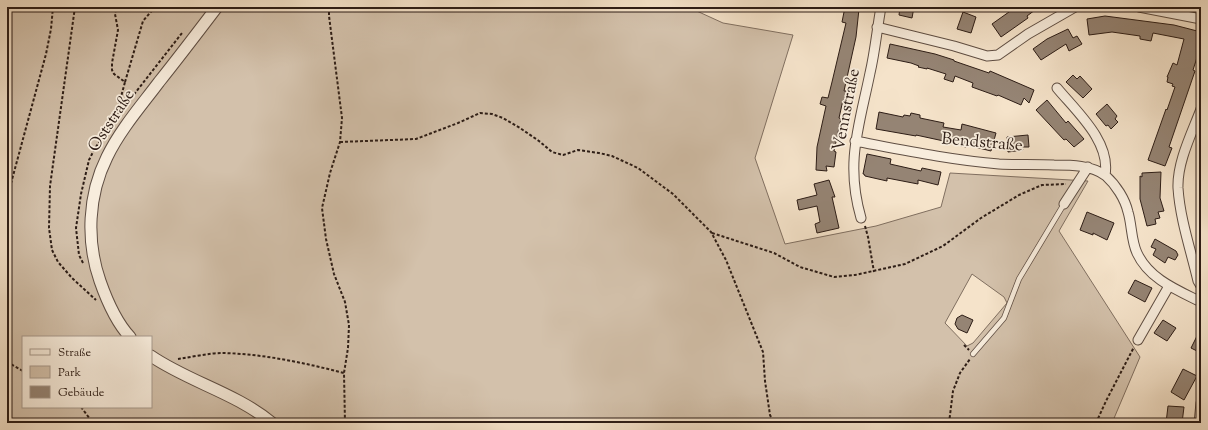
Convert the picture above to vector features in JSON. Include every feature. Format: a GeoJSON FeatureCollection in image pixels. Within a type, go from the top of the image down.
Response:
{"type":"FeatureCollection","features":[{"type":"Feature","properties":{"kind":"street","name":"Oststraße"},"geometry":{"type":"LineString","coordinates":[[129,336],[122,329],[104,294],[93,256],[91,216],[98,179],[107,157],[118,137],[217,7]]}},
{"type":"Feature","properties":{"kind":"street","name":"Vennstraße"},"geometry":{"type":"LineString","coordinates":[[861,218],[856,200],[853,162],[855,141],[871,72],[881,7]]}},
{"type":"Feature","properties":{"kind":"street"},"geometry":{"type":"LineString","coordinates":[[877,27],[954,46],[987,56],[998,55],[1028,34],[1075,7]]}},
{"type":"Feature","properties":{"kind":"street"},"geometry":{"type":"LineString","coordinates":[[1139,7],[1201,19]]}},
{"type":"Feature","properties":{"kind":"street"},"geometry":{"type":"LineString","coordinates":[[1057,88],[1100,142],[1105,156],[1105,176]]}},
{"type":"Feature","properties":{"kind":"street"},"geometry":{"type":"LineString","coordinates":[[1201,109],[1184,153],[1178,187],[1183,221],[1198,281],[1201,286]]}},
{"type":"Feature","properties":{"kind":"street","name":"Bendstraße"},"geometry":{"type":"LineString","coordinates":[[855,141],[961,160],[1000,164],[1065,165],[1088,167],[1105,176],[1119,190],[1128,211],[1137,253],[1146,267],[1157,278],[1201,302]]}},
{"type":"Feature","properties":{"kind":"street"},"geometry":{"type":"LineString","coordinates":[[1064,204],[1088,167]]}},
{"type":"Feature","properties":{"kind":"street"},"geometry":{"type":"LineString","coordinates":[[1138,340],[1170,286]]}},
{"type":"Feature","properties":{"kind":"street"},"geometry":{"type":"LineString","coordinates":[[152,357],[165,365],[214,387],[259,412],[272,423]]}},
{"type":"Feature","properties":{"kind":"street"},"geometry":{"type":"LineString","coordinates":[[1199,423],[1201,404]]}},
{"type":"Feature","properties":{"kind":"lane"},"geometry":{"type":"LineString","coordinates":[[973,354],[1004,318],[1019,279],[1064,204]]}},
{"type":"Feature","properties":{"kind":"path"},"geometry":{"type":"LineString","coordinates":[[7,198],[46,54],[51,29],[53,7]]}},
{"type":"Feature","properties":{"kind":"path"},"geometry":{"type":"LineString","coordinates":[[75,7],[50,186],[49,228],[52,250],[58,262],[83,289],[100,304]]}},
{"type":"Feature","properties":{"kind":"path"},"geometry":{"type":"LineString","coordinates":[[116,7],[115,14],[118,30],[112,70],[114,74],[125,82]]}},
{"type":"Feature","properties":{"kind":"path"},"geometry":{"type":"LineString","coordinates":[[154,7],[143,21],[114,120],[183,32]]}},
{"type":"Feature","properties":{"kind":"path"},"geometry":{"type":"LineString","coordinates":[[329,7],[330,30],[342,118],[340,142],[330,173],[322,208],[326,239],[334,274],[345,302],[349,325],[348,348],[344,373],[345,423]]}},
{"type":"Feature","properties":{"kind":"path"},"geometry":{"type":"LineString","coordinates":[[340,142],[416,140],[480,113],[492,114],[503,118],[520,128],[552,152],[563,155],[578,150],[598,153],[612,156],[638,168],[673,194],[711,232],[726,260],[763,352],[765,381],[770,415],[774,423]]}},
{"type":"Feature","properties":{"kind":"path"},"geometry":{"type":"LineString","coordinates":[[711,232],[774,253],[800,267],[834,277],[874,272],[905,264],[943,246],[981,218],[1020,195],[1042,185],[1077,184]]}},
{"type":"Feature","properties":{"kind":"path"},"geometry":{"type":"LineString","coordinates":[[868,236],[874,272]]}},
{"type":"Feature","properties":{"kind":"path"},"geometry":{"type":"LineString","coordinates":[[1096,423],[1138,340]]}},
{"type":"Feature","properties":{"kind":"path"},"geometry":{"type":"LineString","coordinates":[[165,365],[177,359],[222,353],[270,357],[312,364],[344,373]]}},
{"type":"Feature","properties":{"kind":"path"},"geometry":{"type":"LineString","coordinates":[[949,423],[953,391],[960,373],[973,354]]}},
{"type":"Feature","properties":{"kind":"path"},"geometry":{"type":"LineString","coordinates":[[7,362],[22,370]]}},
{"type":"Feature","properties":{"kind":"path"},"geometry":{"type":"LineString","coordinates":[[82,408],[93,423]]}},
{"type":"Feature","properties":{"kind":"green space"},"geometry":{"type":"Polygon","coordinates":[[[7,7],[688,7],[723,23],[793,35],[755,158],[785,244],[876,226],[941,207],[950,173],[1088,181],[1059,231],[1140,357],[1112,423],[7,423],[7,7]],[[972,274],[945,323],[967,346],[973,343],[1007,303],[1004,297],[972,274]]]}},
{"type":"Feature","properties":{"kind":"building"},"geometry":{"type":"Polygon","coordinates":[[[845,7],[859,9],[856,37],[844,91],[848,91],[846,101],[843,100],[839,118],[841,119],[834,151],[836,152],[834,167],[826,166],[827,171],[816,170],[817,147],[826,106],[820,104],[822,97],[828,98],[846,23],[842,22],[845,7]]]}},
{"type":"Feature","properties":{"kind":"building"},"geometry":{"type":"Polygon","coordinates":[[[900,7],[914,7],[912,18],[899,15],[900,7]]]}},
{"type":"Feature","properties":{"kind":"building"},"geometry":{"type":"Polygon","coordinates":[[[1016,7],[1039,7],[1027,16],[1028,18],[1001,37],[992,24],[1016,7]]]}},
{"type":"Feature","properties":{"kind":"building"},"geometry":{"type":"Polygon","coordinates":[[[963,12],[976,17],[971,33],[957,29],[963,12]]]}},
{"type":"Feature","properties":{"kind":"building"},"geometry":{"type":"Polygon","coordinates":[[[1105,16],[1174,25],[1201,32],[1201,45],[1193,70],[1195,71],[1169,147],[1172,148],[1165,166],[1148,160],[1175,87],[1172,86],[1173,84],[1167,82],[1167,77],[1173,63],[1177,65],[1184,39],[1153,33],[1151,41],[1140,39],[1140,36],[1112,32],[1089,35],[1087,19],[1105,16]]]}},
{"type":"Feature","properties":{"kind":"building"},"geometry":{"type":"Polygon","coordinates":[[[1068,29],[1073,38],[1077,36],[1082,44],[1069,51],[1066,44],[1041,60],[1033,49],[1047,39],[1068,29]]]}},
{"type":"Feature","properties":{"kind":"building"},"geometry":{"type":"Polygon","coordinates":[[[890,44],[935,54],[989,73],[990,71],[1034,90],[1029,103],[1024,98],[1021,105],[998,95],[997,96],[972,87],[973,83],[955,76],[953,82],[944,79],[946,74],[927,68],[918,67],[919,66],[911,63],[887,58],[890,44]]]}},
{"type":"Feature","properties":{"kind":"building"},"geometry":{"type":"Polygon","coordinates":[[[1073,75],[1077,79],[1080,76],[1092,89],[1083,98],[1066,82],[1073,75]]]}},
{"type":"Feature","properties":{"kind":"building"},"geometry":{"type":"Polygon","coordinates":[[[1047,100],[1066,123],[1068,121],[1084,139],[1074,147],[1066,139],[1064,140],[1036,110],[1047,100]]]}},
{"type":"Feature","properties":{"kind":"building"},"geometry":{"type":"Polygon","coordinates":[[[1107,104],[1117,116],[1115,119],[1118,122],[1111,129],[1108,125],[1106,126],[1096,114],[1107,104]]]}},
{"type":"Feature","properties":{"kind":"building"},"geometry":{"type":"Polygon","coordinates":[[[879,112],[903,117],[904,115],[910,116],[911,113],[920,115],[920,118],[944,123],[943,127],[961,130],[962,124],[996,133],[991,151],[967,145],[966,147],[916,135],[876,129],[879,112]]]}},
{"type":"Feature","properties":{"kind":"building"},"geometry":{"type":"Polygon","coordinates":[[[1028,135],[1029,147],[1022,147],[1023,150],[1008,152],[1007,137],[1028,135]]]}},
{"type":"Feature","properties":{"kind":"building"},"geometry":{"type":"Polygon","coordinates":[[[867,154],[891,159],[890,164],[921,171],[922,168],[941,172],[938,185],[918,180],[918,184],[887,178],[887,181],[865,176],[863,174],[867,154]]]}},
{"type":"Feature","properties":{"kind":"building"},"geometry":{"type":"Polygon","coordinates":[[[1161,172],[1160,198],[1164,211],[1158,212],[1160,218],[1155,219],[1156,224],[1147,226],[1140,199],[1140,176],[1142,177],[1142,173],[1161,172]]]}},
{"type":"Feature","properties":{"kind":"building"},"geometry":{"type":"Polygon","coordinates":[[[829,180],[835,197],[832,197],[839,228],[817,233],[815,224],[820,222],[817,206],[799,210],[797,200],[817,195],[814,184],[829,180]]]}},
{"type":"Feature","properties":{"kind":"building"},"geometry":{"type":"Polygon","coordinates":[[[1087,212],[1114,223],[1107,240],[1093,233],[1093,235],[1080,230],[1087,212]]]}},
{"type":"Feature","properties":{"kind":"building"},"geometry":{"type":"Polygon","coordinates":[[[1155,239],[1176,251],[1178,255],[1175,260],[1168,257],[1165,263],[1153,255],[1156,249],[1151,247],[1155,239]]]}},
{"type":"Feature","properties":{"kind":"building"},"geometry":{"type":"Polygon","coordinates":[[[1135,280],[1152,288],[1145,302],[1128,293],[1135,280]]]}},
{"type":"Feature","properties":{"kind":"building"},"geometry":{"type":"Polygon","coordinates":[[[962,315],[973,320],[967,333],[958,329],[955,324],[957,318],[962,315]]]}},
{"type":"Feature","properties":{"kind":"building"},"geometry":{"type":"Polygon","coordinates":[[[1163,320],[1176,328],[1167,341],[1154,333],[1163,320]]]}},
{"type":"Feature","properties":{"kind":"building"},"geometry":{"type":"Polygon","coordinates":[[[1201,328],[1201,353],[1191,348],[1201,328]]]}},
{"type":"Feature","properties":{"kind":"building"},"geometry":{"type":"Polygon","coordinates":[[[1183,369],[1197,376],[1184,400],[1171,392],[1183,369]]]}},
{"type":"Feature","properties":{"kind":"building"},"geometry":{"type":"Polygon","coordinates":[[[1168,406],[1184,407],[1182,423],[1166,423],[1168,406]]]}}]}
